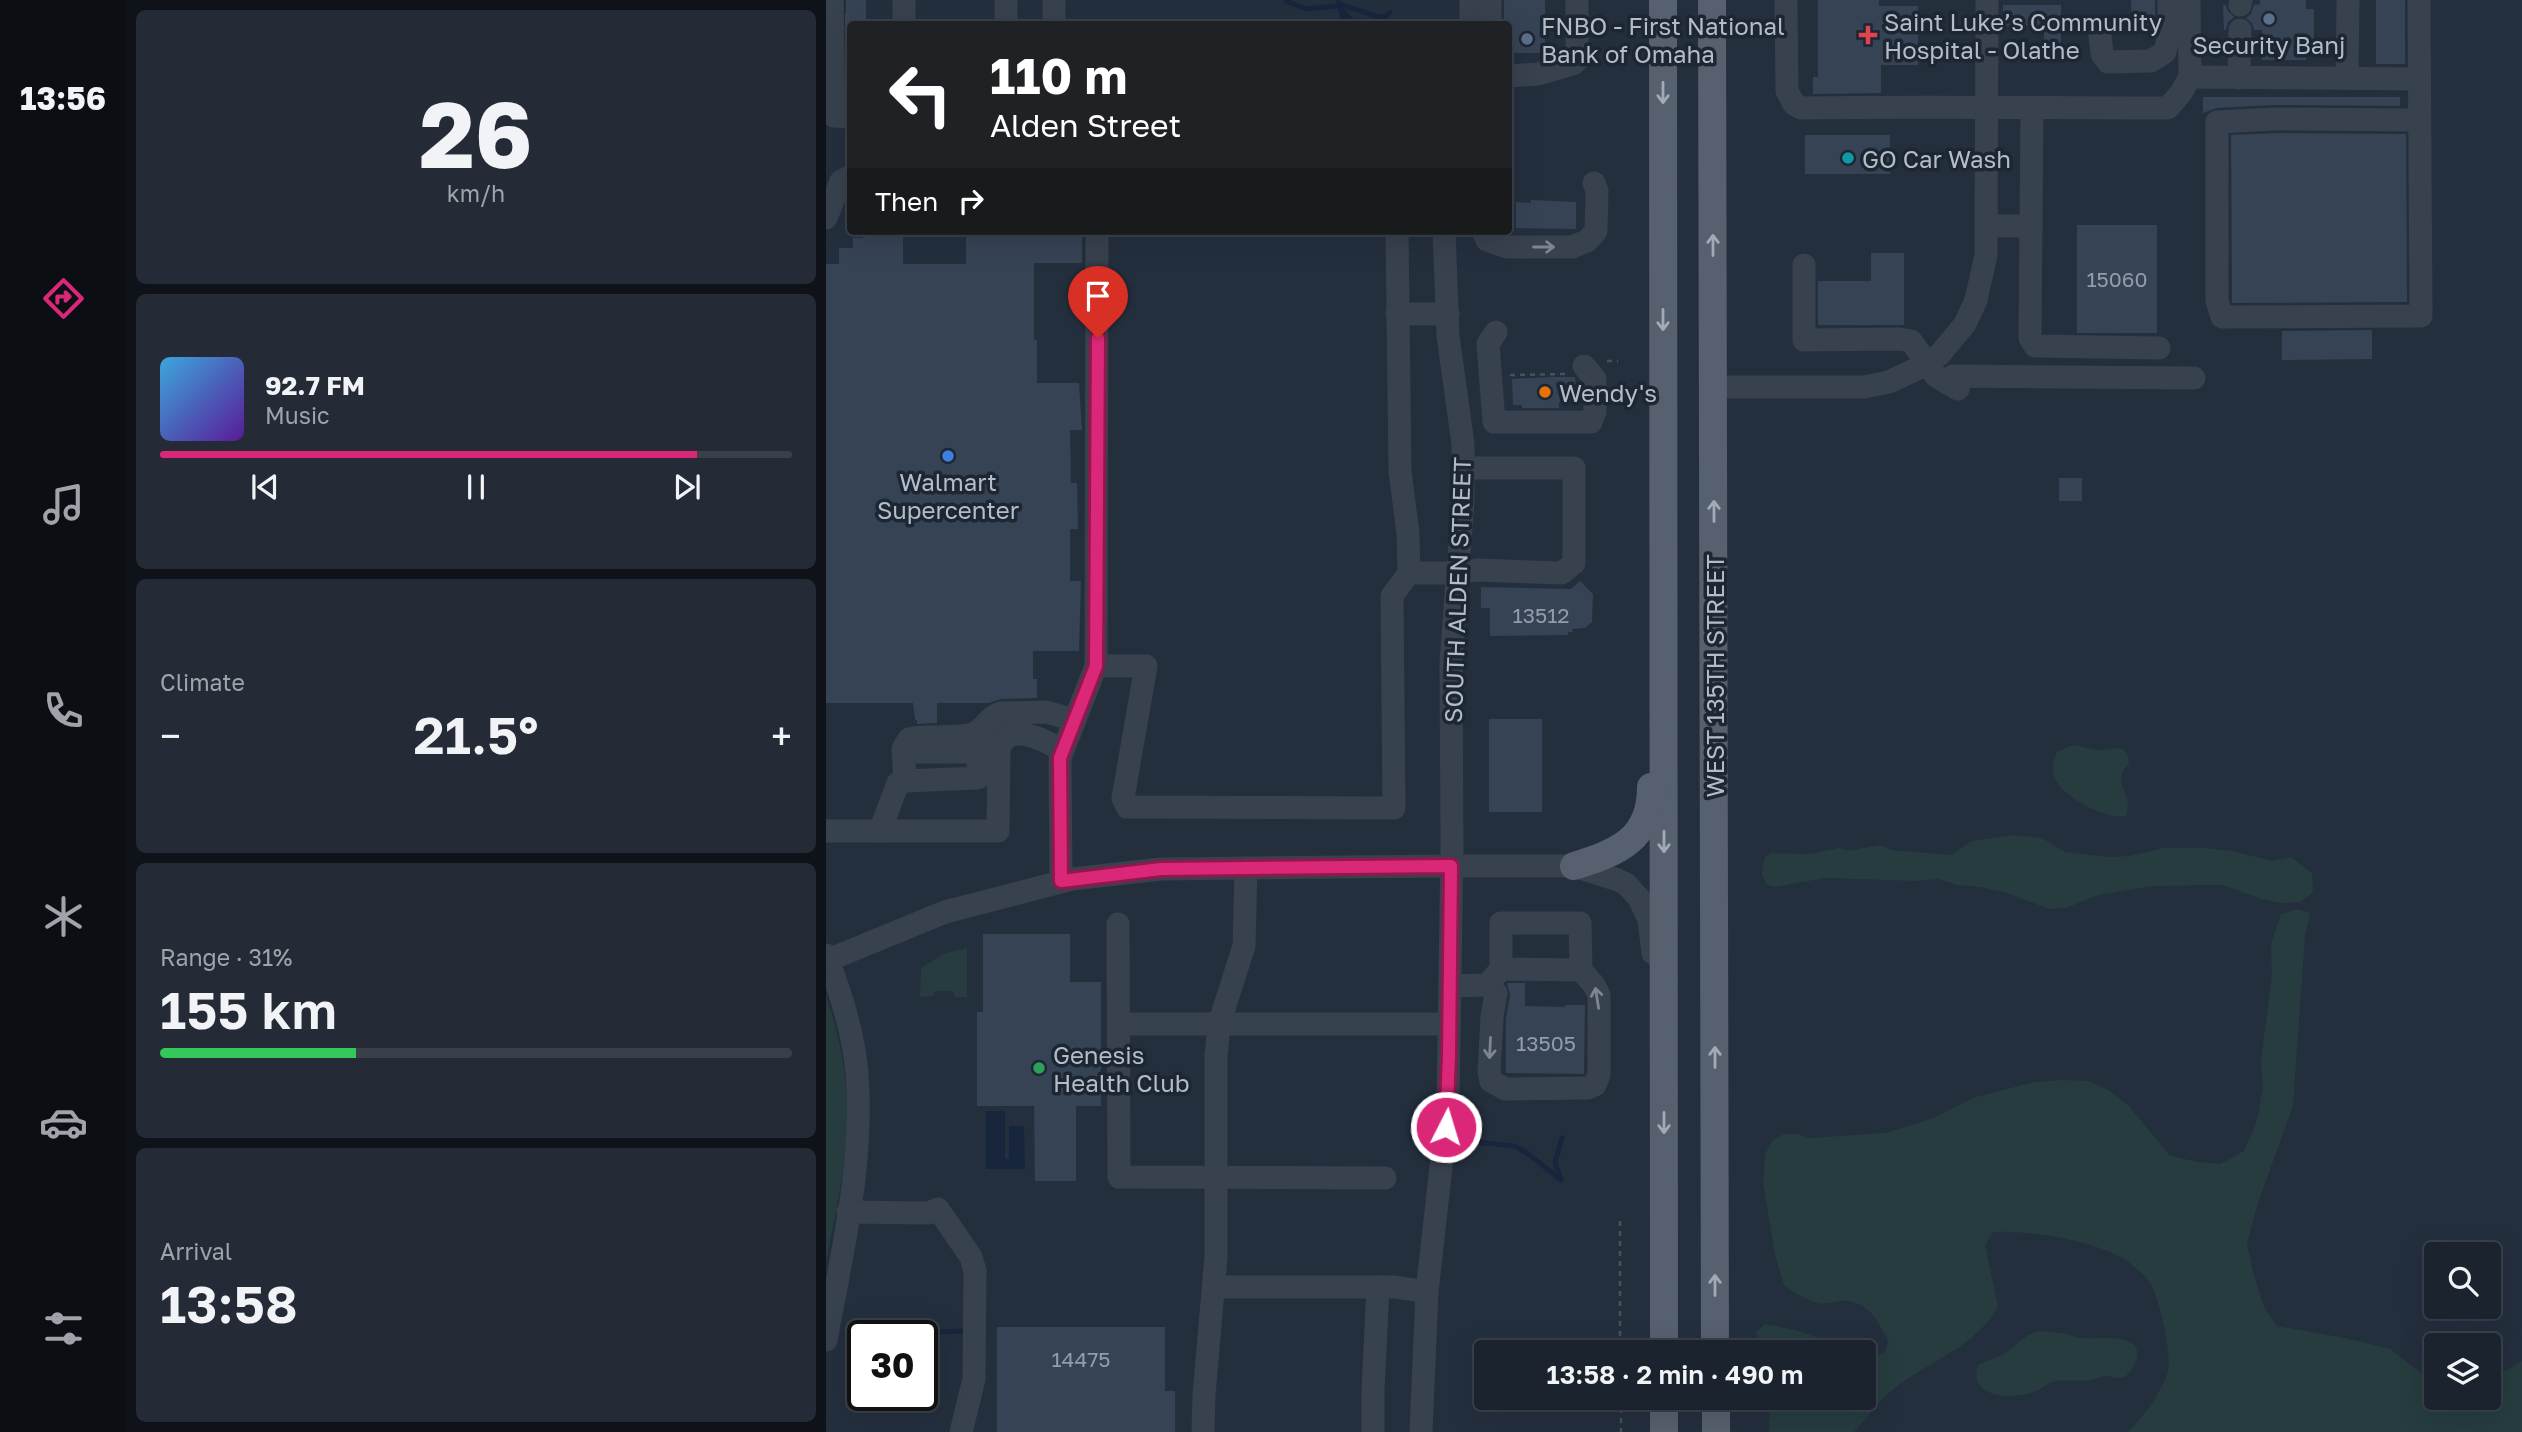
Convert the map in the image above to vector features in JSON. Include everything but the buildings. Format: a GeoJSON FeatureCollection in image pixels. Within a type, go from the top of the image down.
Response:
{"type":"FeatureCollection","features":[{"type":"Feature","properties":{"kind":"main road","name":"WEST 135TH STREET"},"geometry":{"type":"LineString","coordinates":[[1662,0],[1664,1340]]}},
{"type":"Feature","properties":{"kind":"main road","name":"WEST 135TH STREET"},"geometry":{"type":"LineString","coordinates":[[1712,0],[1716,1340]]}},
{"type":"Feature","properties":{"kind":"main road"},"geometry":{"type":"LineString","coordinates":[[1574,866],[1600,858],[1627,843],[1637,836],[1648,816],[1651,802],[1651,522],[1663,514]]}},
{"type":"Feature","properties":{"kind":"main road"},"geometry":{"type":"LineString","coordinates":[[1664,1410],[1664,1432]]}},
{"type":"Feature","properties":{"kind":"main road"},"geometry":{"type":"LineString","coordinates":[[1716,1410],[1716,1432]]}},
{"type":"Feature","properties":{"kind":"street"},"geometry":{"type":"LineString","coordinates":[[832,0],[838,25],[834,117],[847,117]]}},
{"type":"Feature","properties":{"kind":"street"},"geometry":{"type":"LineString","coordinates":[[904,21],[905,0]]}},
{"type":"Feature","properties":{"kind":"street"},"geometry":{"type":"LineString","coordinates":[[1006,0],[1006,21]]}},
{"type":"Feature","properties":{"kind":"street"},"geometry":{"type":"LineString","coordinates":[[1054,0],[1054,21]]}},
{"type":"Feature","properties":{"kind":"street"},"geometry":{"type":"LineString","coordinates":[[1460,0],[1460,21]]}},
{"type":"Feature","properties":{"kind":"street"},"geometry":{"type":"LineString","coordinates":[[1471,0],[1471,21]]}},
{"type":"Feature","properties":{"kind":"street"},"geometry":{"type":"LineString","coordinates":[[1482,0],[1482,21]]}},
{"type":"Feature","properties":{"kind":"street"},"geometry":{"type":"LineString","coordinates":[[1490,0],[1490,21]]}},
{"type":"Feature","properties":{"kind":"street"},"geometry":{"type":"LineString","coordinates":[[1512,76],[1538,74],[1573,64],[1577,60],[1577,0]]}},
{"type":"Feature","properties":{"kind":"street"},"geometry":{"type":"LineString","coordinates":[[1786,0],[1787,91],[1794,104],[1801,107],[2032,108],[2168,108],[2190,77],[2189,0]]}},
{"type":"Feature","properties":{"kind":"street"},"geometry":{"type":"LineString","coordinates":[[1713,387],[1864,387],[1889,382],[1940,354],[1965,324],[1976,300],[1986,255],[1987,0]]}},
{"type":"Feature","properties":{"kind":"street"},"geometry":{"type":"LineString","coordinates":[[2101,36],[2102,54],[2108,62],[2151,61],[2165,52],[2169,33],[2169,0]]}},
{"type":"Feature","properties":{"kind":"street"},"geometry":{"type":"LineString","coordinates":[[2347,78],[2348,0]]}},
{"type":"Feature","properties":{"kind":"street"},"geometry":{"type":"LineString","coordinates":[[2419,0],[2421,316],[2222,317],[2217,301],[2217,122],[2275,119],[2419,120]]}},
{"type":"Feature","properties":{"kind":"street"},"geometry":{"type":"LineString","coordinates":[[2239,78],[2240,30]]}},
{"type":"Feature","properties":{"kind":"street"},"geometry":{"type":"LineString","coordinates":[[2190,77],[2418,79]]}},
{"type":"Feature","properties":{"kind":"street"},"geometry":{"type":"LineString","coordinates":[[2032,108],[2030,338],[2035,346],[2159,348]]}},
{"type":"Feature","properties":{"kind":"street"},"geometry":{"type":"LineString","coordinates":[[826,218],[841,181],[847,178]]}},
{"type":"Feature","properties":{"kind":"street"},"geometry":{"type":"LineString","coordinates":[[1485,235],[1488,240],[1507,247],[1572,247],[1580,244],[1596,231],[1597,191],[1594,183]]}},
{"type":"Feature","properties":{"kind":"street"},"geometry":{"type":"LineString","coordinates":[[1986,226],[2031,226]]}},
{"type":"Feature","properties":{"kind":"street"},"geometry":{"type":"LineString","coordinates":[[1061,881],[1068,735],[1096,666],[1097,235]]}},
{"type":"Feature","properties":{"kind":"street"},"geometry":{"type":"LineString","coordinates":[[1096,666],[1146,666],[1123,798],[1127,807],[1394,808],[1392,596],[1409,573],[1408,533],[1400,471],[1397,235]]}},
{"type":"Feature","properties":{"kind":"street","name":"SOUTH ALDEN STREET"},"geometry":{"type":"LineString","coordinates":[[1421,1432],[1427,1292],[1448,1104],[1451,662],[1464,468],[1447,314],[1444,235]]}},
{"type":"Feature","properties":{"kind":"street"},"geometry":{"type":"LineString","coordinates":[[1804,265],[1804,340],[1911,341],[1936,376],[1953,386],[1953,376],[2194,378]]}},
{"type":"Feature","properties":{"kind":"street"},"geometry":{"type":"LineString","coordinates":[[1398,314],[1447,314]]}},
{"type":"Feature","properties":{"kind":"street"},"geometry":{"type":"LineString","coordinates":[[1496,325],[1501,404],[1509,414],[1581,415],[1590,403],[1589,375],[1580,367]]}},
{"type":"Feature","properties":{"kind":"street"},"geometry":{"type":"LineString","coordinates":[[1409,573],[1459,573],[1477,570],[1562,573],[1574,563],[1574,468],[1464,468]]}},
{"type":"Feature","properties":{"kind":"street"},"geometry":{"type":"LineString","coordinates":[[904,765],[909,739],[974,733],[994,715],[1001,713],[1046,712],[1068,735]]}},
{"type":"Feature","properties":{"kind":"street"},"geometry":{"type":"LineString","coordinates":[[904,765],[975,779],[979,775],[979,753],[989,728],[1002,723],[1040,724],[1068,735]]}},
{"type":"Feature","properties":{"kind":"street"},"geometry":{"type":"LineString","coordinates":[[826,831],[998,831],[999,750],[1002,740],[1008,735],[1032,736],[1045,740],[1068,735]]}},
{"type":"Feature","properties":{"kind":"street"},"geometry":{"type":"LineString","coordinates":[[880,831],[912,744],[974,743],[979,753]]}},
{"type":"Feature","properties":{"kind":"street"},"geometry":{"type":"LineString","coordinates":[[826,1340],[848,1212],[857,1138],[857,1072],[851,1036],[840,993],[827,958],[945,912],[1061,881],[1161,869],[1574,866],[1601,873],[1626,884],[1639,898],[1649,920],[1654,962],[1664,981]]}},
{"type":"Feature","properties":{"kind":"street"},"geometry":{"type":"LineString","coordinates":[[1203,1432],[1214,1287],[1216,1056],[1219,1024],[1244,946],[1246,868]]}},
{"type":"Feature","properties":{"kind":"street"},"geometry":{"type":"LineString","coordinates":[[1501,923],[1580,923],[1581,970],[1599,995],[1599,1074],[1595,1085],[1588,1088],[1506,1089],[1491,1081],[1492,1017],[1496,993],[1494,977],[1501,923]]}},
{"type":"Feature","properties":{"kind":"street"},"geometry":{"type":"LineString","coordinates":[[1118,924],[1119,1177],[1385,1178]]}},
{"type":"Feature","properties":{"kind":"street"},"geometry":{"type":"LineString","coordinates":[[1450,986],[1494,977],[1581,970]]}},
{"type":"Feature","properties":{"kind":"street"},"geometry":{"type":"LineString","coordinates":[[1119,1024],[1449,1024]]}},
{"type":"Feature","properties":{"kind":"street"},"geometry":{"type":"LineString","coordinates":[[848,1212],[928,1213],[937,1209],[971,1257],[975,1271],[974,1379],[961,1432]]}},
{"type":"Feature","properties":{"kind":"street"},"geometry":{"type":"LineString","coordinates":[[1214,1287],[1377,1287],[1427,1292]]}},
{"type":"Feature","properties":{"kind":"street"},"geometry":{"type":"LineString","coordinates":[[1373,1432],[1377,1287]]}},
{"type":"Feature","properties":{"kind":"path"},"geometry":{"type":"LineString","coordinates":[[1504,376],[1580,367]]}},
{"type":"Feature","properties":{"kind":"path"},"geometry":{"type":"LineString","coordinates":[[1619,1221],[1620,1340]]}},
{"type":"Feature","properties":{"kind":"path"},"geometry":{"type":"LineString","coordinates":[[1620,1410],[1621,1432]]}},
{"type":"Feature","properties":{"kind":"green space"},"geometry":{"type":"Polygon","coordinates":[[[2073,745],[2099,750],[2120,749],[2126,753],[2129,763],[2121,779],[2128,803],[2126,816],[2095,810],[2073,798],[2057,782],[2053,768],[2057,752],[2073,745]]]}},
{"type":"Feature","properties":{"kind":"green space"},"geometry":{"type":"Polygon","coordinates":[[[2014,835],[2042,838],[2065,852],[2109,857],[2130,856],[2163,848],[2204,848],[2232,851],[2272,861],[2291,857],[2312,873],[2313,892],[2301,902],[2282,903],[2261,899],[2223,885],[2153,886],[2098,895],[2066,908],[2049,909],[2004,892],[1957,885],[1938,879],[1917,881],[1826,878],[1774,887],[1766,884],[1762,874],[1765,857],[1771,853],[1810,854],[1840,848],[1849,851],[1880,845],[1892,850],[1952,855],[1972,841],[2014,835]]]}},
{"type":"Feature","properties":{"kind":"green space"},"geometry":{"type":"Polygon","coordinates":[[[2298,909],[2310,913],[2305,937],[2293,1106],[2259,1200],[2247,1243],[2264,1307],[2277,1326],[2390,1349],[2424,1374],[2424,1410],[2501,1410],[2501,1372],[2522,1361],[2522,1432],[2127,1432],[2151,1404],[2168,1371],[2164,1326],[2150,1283],[2131,1264],[2102,1249],[2045,1235],[2008,1232],[1993,1232],[1985,1245],[1998,1306],[1989,1320],[1965,1343],[1910,1377],[1876,1406],[1876,1356],[1885,1353],[1888,1341],[1876,1319],[1857,1303],[1818,1303],[1784,1285],[1775,1255],[1763,1183],[1765,1154],[1773,1140],[1784,1134],[1810,1138],[1885,1133],[1934,1118],[1976,1097],[2034,1082],[2089,1081],[2110,1091],[2128,1105],[2170,1156],[2220,1164],[2244,1151],[2256,1124],[2263,1088],[2261,1060],[2272,975],[2271,944],[2281,914],[2298,909]]]}},
{"type":"Feature","properties":{"kind":"green space"},"geometry":{"type":"Polygon","coordinates":[[[967,948],[967,997],[955,998],[953,991],[935,991],[933,996],[920,997],[921,968],[945,953],[967,948]]]}},
{"type":"Feature","properties":{"kind":"green space"},"geometry":{"type":"Polygon","coordinates":[[[826,996],[842,1056],[847,1120],[842,1174],[826,1263],[826,996]]]}},
{"type":"Feature","properties":{"kind":"green space"},"geometry":{"type":"Polygon","coordinates":[[[1765,1324],[1796,1330],[1821,1340],[1758,1340],[1756,1333],[1765,1324]]]}},
{"type":"Feature","properties":{"kind":"green space"},"geometry":{"type":"Polygon","coordinates":[[[2039,1331],[2063,1333],[2079,1338],[2125,1340],[2137,1349],[2137,1358],[2123,1377],[2057,1381],[2036,1391],[2014,1396],[1994,1394],[1979,1384],[1976,1376],[1978,1365],[2004,1354],[2028,1335],[2039,1331]]]}},
{"type":"Feature","properties":{"kind":"green space"},"geometry":{"type":"Polygon","coordinates":[[[1770,1410],[1873,1410],[1854,1432],[1769,1432],[1770,1410]]]}},
{"type":"Feature","properties":{"kind":"water"},"geometry":{"type":"Polygon","coordinates":[[[986,1111],[1005,1111],[1005,1159],[1009,1158],[1009,1126],[1024,1126],[1025,1169],[986,1169],[986,1111]]]}},
{"type":"Feature","properties":{"kind":"waterway"},"geometry":{"type":"LineString","coordinates":[[1338,0],[1344,21]]}},
{"type":"Feature","properties":{"kind":"waterway"},"geometry":{"type":"LineString","coordinates":[[1286,1],[1306,9],[1339,4],[1379,17],[1385,17],[1390,12]]}},
{"type":"Feature","properties":{"kind":"waterway"},"geometry":{"type":"LineString","coordinates":[[1341,9],[1352,21]]}},
{"type":"Feature","properties":{"kind":"waterway"},"geometry":{"type":"LineString","coordinates":[[1561,1180],[1555,1162],[1562,1138]]}},
{"type":"Feature","properties":{"kind":"waterway"},"geometry":{"type":"LineString","coordinates":[[1477,1142],[1514,1146],[1561,1180]]}},
{"type":"Feature","properties":{"kind":"waterway"},"geometry":{"type":"LineString","coordinates":[[938,1332],[961,1331]]}},
{"type":"Feature","properties":{"kind":"place","name":"Security Banj"},"geometry":{"type":"Point","coordinates":[2269,19]}},
{"type":"Feature","properties":{"kind":"place","name":"Saint Luke’s Community Hospital - Olathe"},"geometry":{"type":"Point","coordinates":[1868,35]}},
{"type":"Feature","properties":{"kind":"place","name":"FNBO - First National Bank of Omaha"},"geometry":{"type":"Point","coordinates":[1527,39]}},
{"type":"Feature","properties":{"kind":"place","name":"GO Car Wash"},"geometry":{"type":"Point","coordinates":[1848,158]}},
{"type":"Feature","properties":{"kind":"place","name":"Wendy's"},"geometry":{"type":"Point","coordinates":[1545,392]}},
{"type":"Feature","properties":{"kind":"place","name":"Walmart Supercenter"},"geometry":{"type":"Point","coordinates":[948,456]}},
{"type":"Feature","properties":{"kind":"place","name":"Genesis Health Club"},"geometry":{"type":"Point","coordinates":[1039,1068]}},
{"type":"Feature","properties":{"kind":"route"},"geometry":{"type":"LineString","coordinates":[[1098,338],[1096,666],[1060,758],[1061,881],[1161,869],[1451,866],[1446,1127]]}}]}
